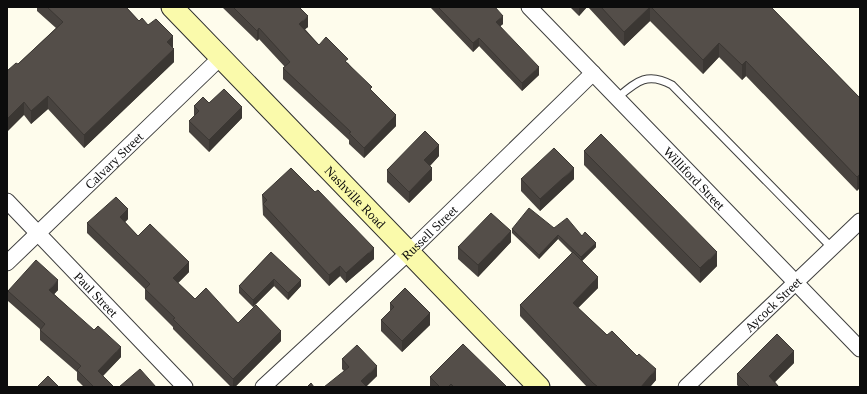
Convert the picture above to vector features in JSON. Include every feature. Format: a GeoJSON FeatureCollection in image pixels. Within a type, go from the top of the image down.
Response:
{"type":"FeatureCollection","features":[{"type":"Feature","properties":{"kind":"main road","name":"Nashville Road"},"geometry":{"type":"LineString","coordinates":[[172,7],[539,387]]}},
{"type":"Feature","properties":{"kind":"street","name":"Williford Street"},"geometry":{"type":"LineString","coordinates":[[529,7],[860,349]]}},
{"type":"Feature","properties":{"kind":"street","name":"Calvary Street"},"geometry":{"type":"LineString","coordinates":[[7,263],[220,58]]}},
{"type":"Feature","properties":{"kind":"street","name":"Russell Street"},"geometry":{"type":"LineString","coordinates":[[263,387],[409,252],[593,74]]}},
{"type":"Feature","properties":{"kind":"street","name":"Paul Street"},"geometry":{"type":"LineString","coordinates":[[7,201],[185,387]]}},
{"type":"Feature","properties":{"kind":"street","name":"Aycock Street"},"geometry":{"type":"LineString","coordinates":[[686,387],[860,221]]}},
{"type":"Feature","properties":{"kind":"lane"},"geometry":{"type":"LineString","coordinates":[[617,98],[644,78],[660,78],[672,85],[832,248]]}},
{"type":"Feature","properties":{"kind":"building"},"geometry":{"type":"Polygon","coordinates":[[[47,7],[126,7],[139,21],[142,18],[148,25],[156,19],[173,36],[167,42],[174,49],[84,135],[48,96],[31,111],[24,102],[7,119],[7,71],[16,63],[18,64],[63,22],[47,7]]]}},
{"type":"Feature","properties":{"kind":"building"},"geometry":{"type":"Polygon","coordinates":[[[233,7],[299,7],[308,16],[299,24],[319,45],[326,37],[348,59],[345,61],[372,87],[370,89],[396,115],[364,148],[349,133],[351,132],[283,68],[290,62],[259,28],[257,31],[233,7]]]}},
{"type":"Feature","properties":{"kind":"building"},"geometry":{"type":"Polygon","coordinates":[[[438,7],[495,7],[503,16],[496,22],[539,67],[522,83],[479,38],[473,43],[438,7]]]}},
{"type":"Feature","properties":{"kind":"building"},"geometry":{"type":"Polygon","coordinates":[[[601,7],[650,7],[624,32],[601,7]]]}},
{"type":"Feature","properties":{"kind":"building"},"geometry":{"type":"Polygon","coordinates":[[[651,7],[771,7],[860,98],[860,174],[857,177],[746,61],[742,65],[719,43],[703,60],[651,7]]]}},
{"type":"Feature","properties":{"kind":"building"},"geometry":{"type":"Polygon","coordinates":[[[224,89],[242,107],[209,140],[189,121],[199,111],[194,106],[203,97],[209,103],[224,89]]]}},
{"type":"Feature","properties":{"kind":"building"},"geometry":{"type":"Polygon","coordinates":[[[425,131],[439,145],[424,160],[432,168],[409,192],[387,170],[425,131]]]}},
{"type":"Feature","properties":{"kind":"building"},"geometry":{"type":"Polygon","coordinates":[[[601,134],[717,252],[700,268],[584,151],[601,134]]]}},
{"type":"Feature","properties":{"kind":"building"},"geometry":{"type":"Polygon","coordinates":[[[554,148],[574,168],[540,199],[521,179],[554,148]]]}},
{"type":"Feature","properties":{"kind":"building"},"geometry":{"type":"Polygon","coordinates":[[[291,168],[315,192],[318,190],[374,248],[346,273],[340,266],[329,275],[263,204],[267,200],[262,195],[291,168]]]}},
{"type":"Feature","properties":{"kind":"building"},"geometry":{"type":"Polygon","coordinates":[[[116,197],[128,209],[120,217],[138,236],[150,224],[189,262],[173,278],[195,299],[206,288],[238,323],[256,305],[281,331],[233,379],[145,289],[150,284],[87,223],[116,197]]]}},
{"type":"Feature","properties":{"kind":"building"},"geometry":{"type":"Polygon","coordinates":[[[529,208],[554,228],[567,218],[582,236],[585,232],[596,243],[581,257],[558,235],[539,255],[512,229],[529,208]]]}},
{"type":"Feature","properties":{"kind":"building"},"geometry":{"type":"Polygon","coordinates":[[[491,213],[511,231],[478,265],[458,247],[491,213]]]}},
{"type":"Feature","properties":{"kind":"building"},"geometry":{"type":"Polygon","coordinates":[[[271,252],[301,280],[288,293],[274,279],[253,300],[239,286],[271,252]]]}},
{"type":"Feature","properties":{"kind":"building"},"geometry":{"type":"Polygon","coordinates":[[[573,252],[598,277],[573,303],[607,335],[612,331],[637,356],[639,354],[656,369],[641,387],[598,387],[520,305],[573,252]]]}},
{"type":"Feature","properties":{"kind":"building"},"geometry":{"type":"Polygon","coordinates":[[[36,260],[58,280],[49,290],[94,330],[98,326],[121,347],[98,371],[114,387],[94,387],[77,370],[81,366],[40,330],[45,324],[8,291],[36,260]]]}},
{"type":"Feature","properties":{"kind":"building"},"geometry":{"type":"Polygon","coordinates":[[[405,288],[430,313],[402,341],[381,320],[394,307],[390,303],[405,288]]]}},
{"type":"Feature","properties":{"kind":"building"},"geometry":{"type":"Polygon","coordinates":[[[777,334],[794,351],[769,376],[779,387],[750,387],[737,374],[777,334]]]}},
{"type":"Feature","properties":{"kind":"building"},"geometry":{"type":"Polygon","coordinates":[[[463,344],[507,387],[454,387],[451,384],[448,387],[440,387],[430,377],[463,344]]]}},
{"type":"Feature","properties":{"kind":"building"},"geometry":{"type":"Polygon","coordinates":[[[357,345],[377,366],[361,381],[367,387],[324,387],[349,367],[342,359],[357,345]]]}},
{"type":"Feature","properties":{"kind":"building"},"geometry":{"type":"Polygon","coordinates":[[[140,369],[156,387],[119,387],[140,369]]]}},
{"type":"Feature","properties":{"kind":"building"},"geometry":{"type":"Polygon","coordinates":[[[48,376],[59,387],[37,387],[48,376]]]}},
{"type":"Feature","properties":{"kind":"building"},"geometry":{"type":"Polygon","coordinates":[[[311,383],[314,387],[307,387],[311,383]]]}}]}
